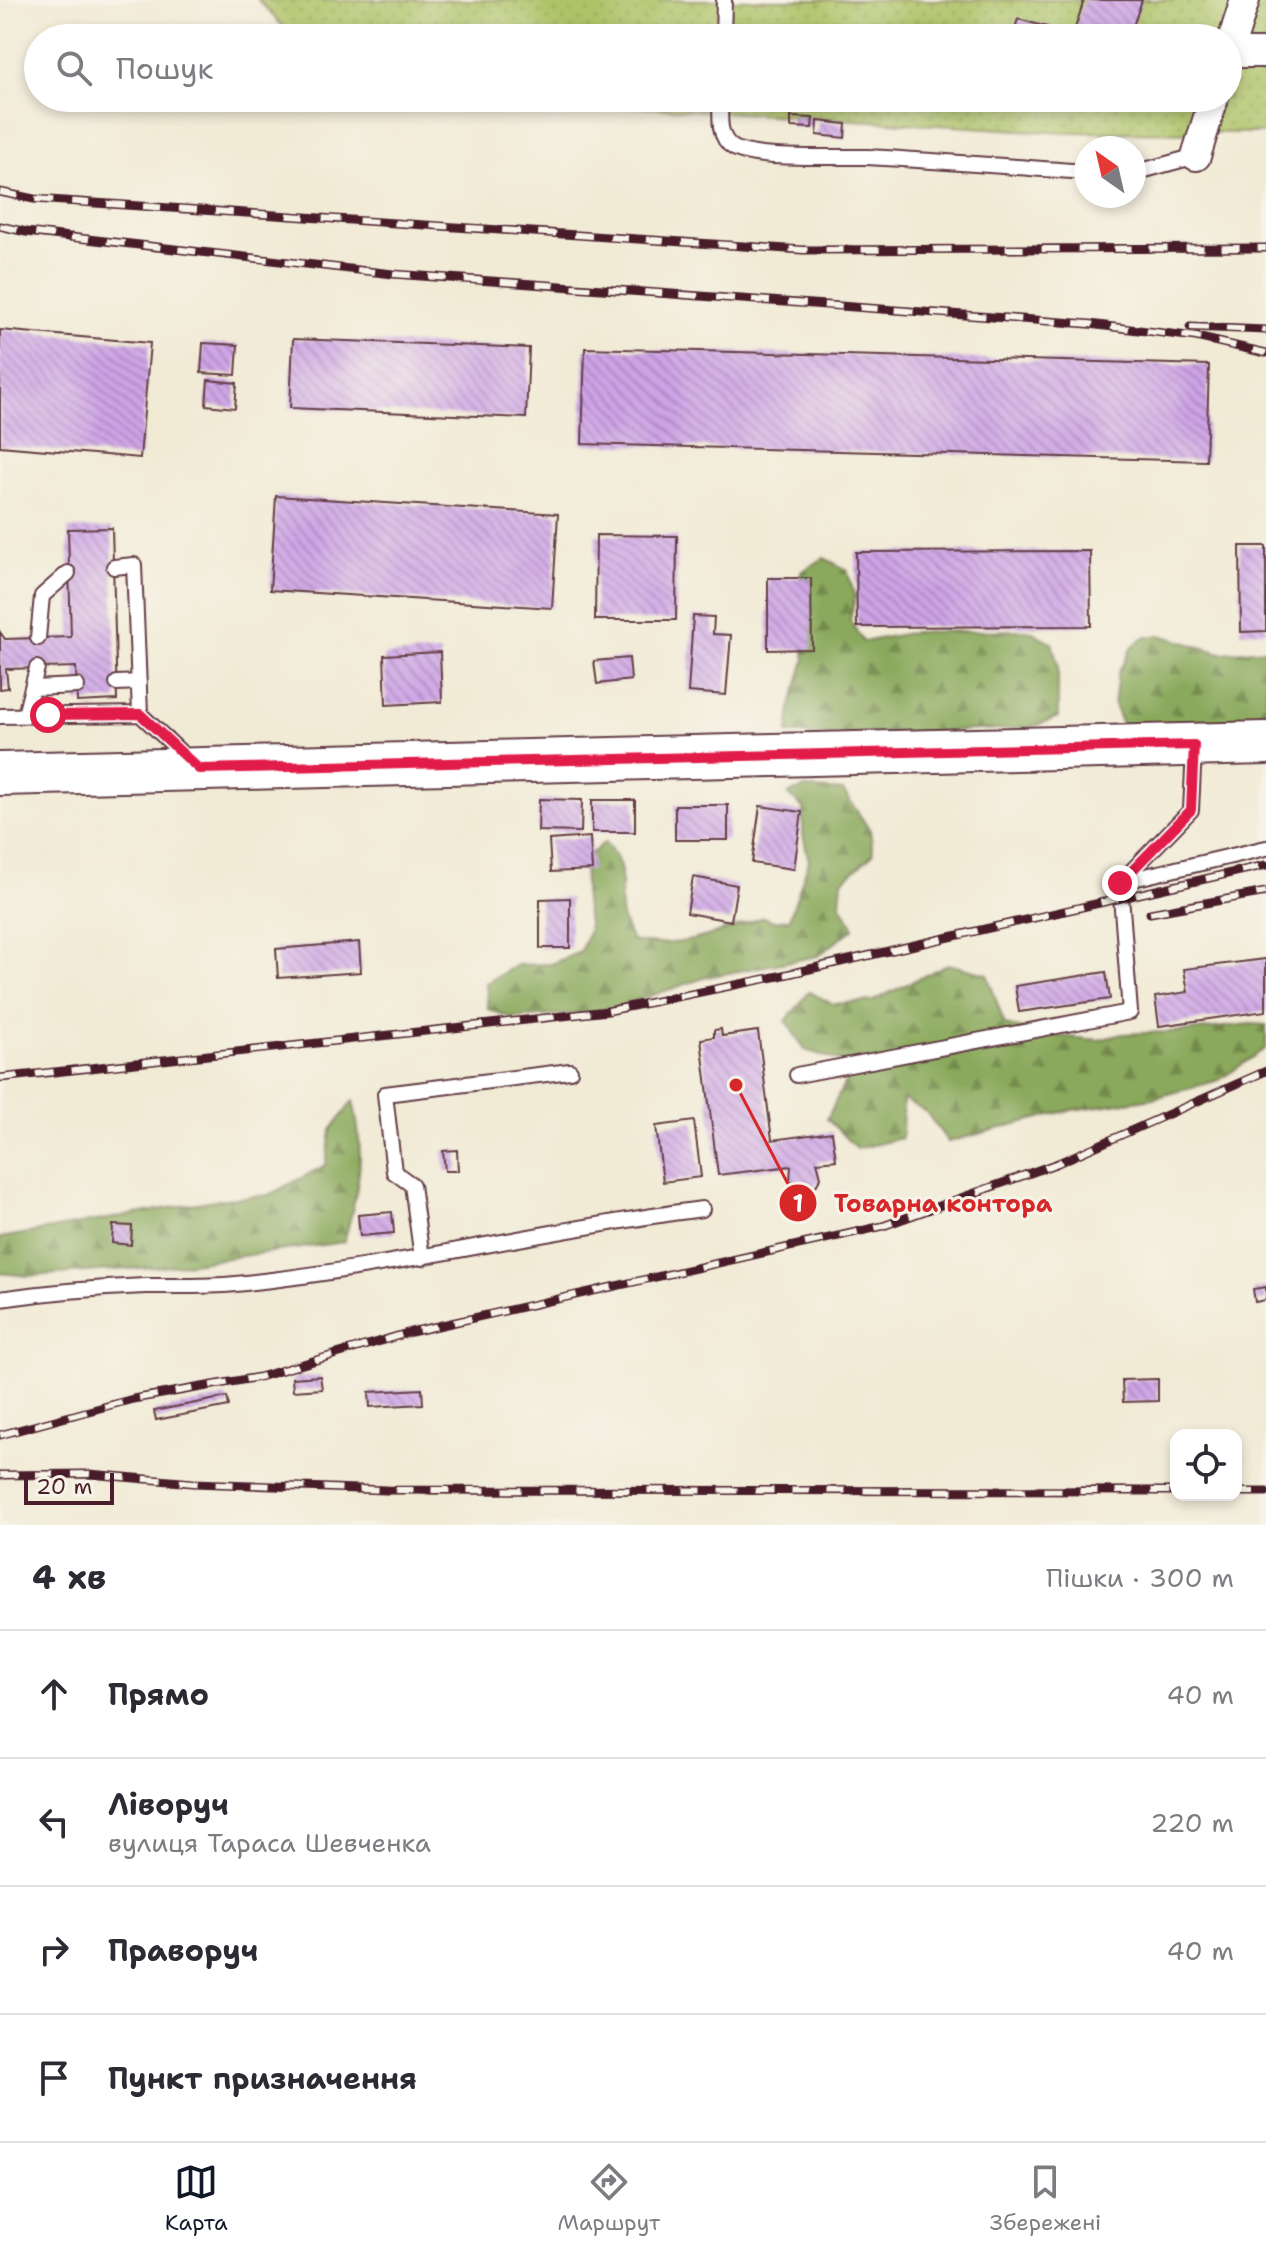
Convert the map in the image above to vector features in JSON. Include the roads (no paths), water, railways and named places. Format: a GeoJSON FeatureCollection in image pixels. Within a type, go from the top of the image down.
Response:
{"type":"FeatureCollection","features":[{"type":"Feature","properties":{"kind":"main road"},"geometry":{"type":"LineString","coordinates":[[0,774],[1266,743]]}},
{"type":"Feature","properties":{"kind":"street"},"geometry":{"type":"LineString","coordinates":[[1237,24],[1245,0]]}},
{"type":"Feature","properties":{"kind":"street"},"geometry":{"type":"LineString","coordinates":[[1242,54],[1266,53]]}},
{"type":"Feature","properties":{"kind":"street"},"geometry":{"type":"LineString","coordinates":[[1196,156],[1210,112]]}},
{"type":"Feature","properties":{"kind":"lane"},"geometry":{"type":"LineString","coordinates":[[723,24],[724,0]]}},
{"type":"Feature","properties":{"kind":"lane"},"geometry":{"type":"LineString","coordinates":[[720,112],[723,137],[732,147],[745,152],[1074,171]]}},
{"type":"Feature","properties":{"kind":"lane"},"geometry":{"type":"LineString","coordinates":[[1146,170],[1196,156]]}},
{"type":"Feature","properties":{"kind":"lane"},"geometry":{"type":"LineString","coordinates":[[114,567],[134,565],[140,714]]}},
{"type":"Feature","properties":{"kind":"lane"},"geometry":{"type":"LineString","coordinates":[[38,638],[42,596],[68,573]]}},
{"type":"Feature","properties":{"kind":"lane"},"geometry":{"type":"LineString","coordinates":[[25,715],[37,668]]}},
{"type":"Feature","properties":{"kind":"lane"},"geometry":{"type":"LineString","coordinates":[[117,683],[139,682]]}},
{"type":"Feature","properties":{"kind":"lane"},"geometry":{"type":"LineString","coordinates":[[32,688],[77,686]]}},
{"type":"Feature","properties":{"kind":"lane"},"geometry":{"type":"LineString","coordinates":[[0,716],[140,714],[199,769]]}},
{"type":"Feature","properties":{"kind":"lane"},"geometry":{"type":"LineString","coordinates":[[797,1075],[1130,1012],[1120,883],[1191,810],[1194,745]]}},
{"type":"Feature","properties":{"kind":"lane"},"geometry":{"type":"LineString","coordinates":[[1120,883],[1266,848]]}},
{"type":"Feature","properties":{"kind":"lane"},"geometry":{"type":"LineString","coordinates":[[422,1258],[412,1185],[394,1172],[385,1094],[570,1071]]}},
{"type":"Feature","properties":{"kind":"lane"},"geometry":{"type":"LineString","coordinates":[[0,1299],[42,1292],[232,1285],[422,1258],[702,1209]]}},
{"type":"Feature","properties":{"kind":"railway"},"geometry":{"type":"LineString","coordinates":[[0,192],[34,199],[803,250],[1266,248]]}},
{"type":"Feature","properties":{"kind":"railway"},"geometry":{"type":"LineString","coordinates":[[0,226],[26,232],[393,274],[1089,324],[1196,337],[1266,353]]}},
{"type":"Feature","properties":{"kind":"railway"},"geometry":{"type":"LineString","coordinates":[[1190,327],[1266,330]]}},
{"type":"Feature","properties":{"kind":"railway"},"geometry":{"type":"LineString","coordinates":[[0,1078],[608,1011],[779,976],[1266,865]]}},
{"type":"Feature","properties":{"kind":"railway"},"geometry":{"type":"LineString","coordinates":[[1150,913],[1266,892]]}},
{"type":"Feature","properties":{"kind":"railway"},"geometry":{"type":"LineString","coordinates":[[0,1435],[133,1399],[259,1377],[411,1332],[883,1226],[1058,1163],[1266,1071]]}},
{"type":"Feature","properties":{"kind":"railway"},"geometry":{"type":"LineString","coordinates":[[0,1475],[89,1474],[193,1483],[386,1490],[1170,1491]]}},
{"type":"Feature","properties":{"kind":"railway"},"geometry":{"type":"LineString","coordinates":[[1242,1492],[1266,1492]]}},
{"type":"Feature","properties":{"kind":"place","name":"Товарна контора"},"geometry":{"type":"Point","coordinates":[736,1085]}}]}
